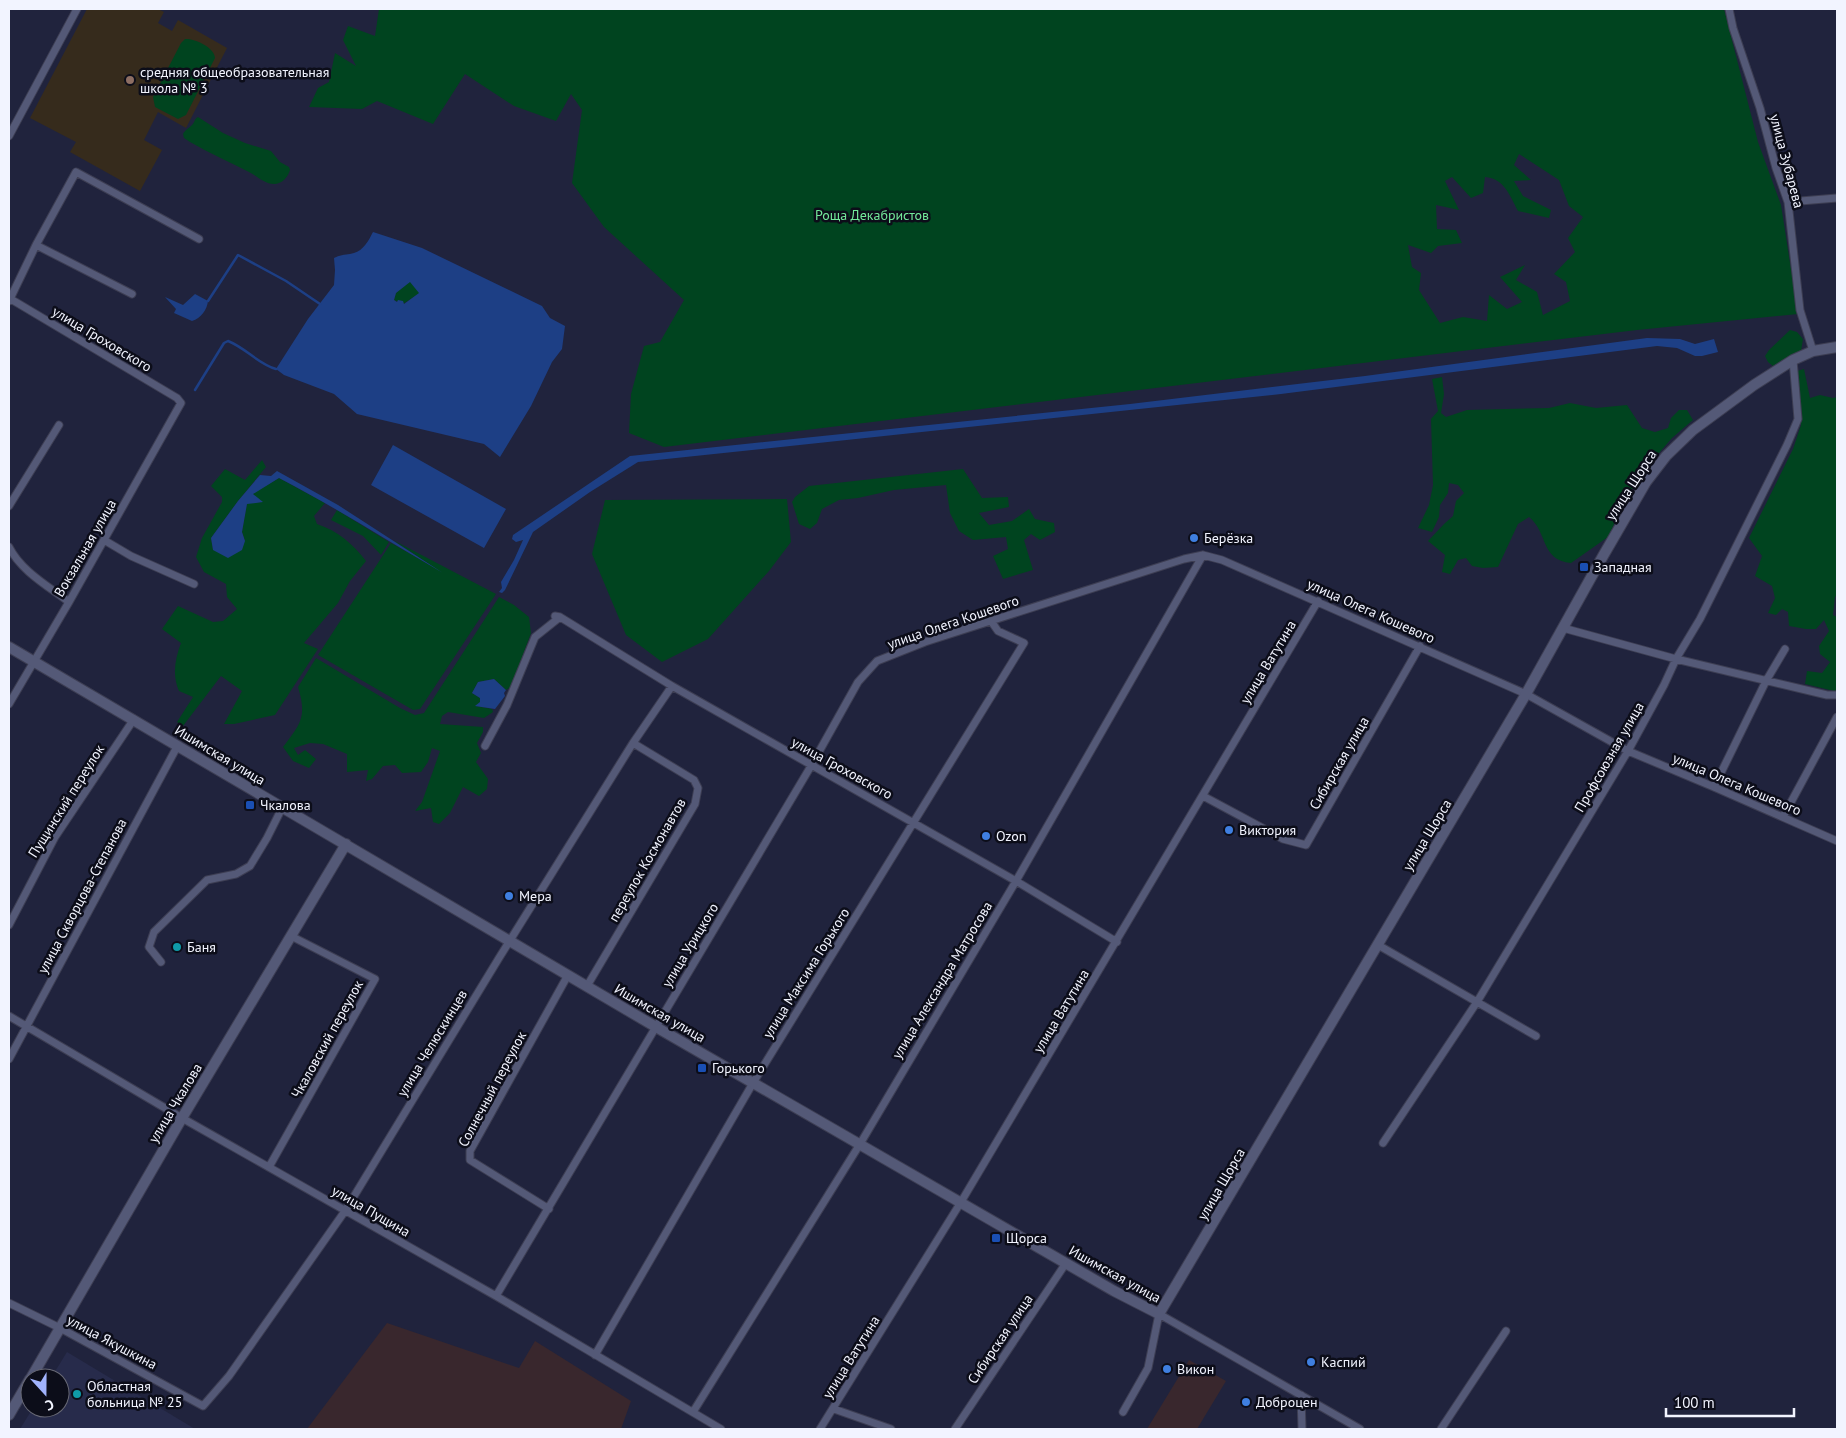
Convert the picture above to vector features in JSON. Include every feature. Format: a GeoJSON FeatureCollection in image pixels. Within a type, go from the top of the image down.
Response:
{"type":"FeatureCollection","features":[{"type":"Feature","properties":{"kind":"main road","name":"улица Щорса"},"geometry":{"type":"LineString","coordinates":[[1159,1314],[1526,694],[1636,499],[1666,456],[1693,430],[1754,385],[1793,360],[1813,351],[1837,347]]}},
{"type":"Feature","properties":{"kind":"main road","name":"Ишимская улица"},"geometry":{"type":"LineString","coordinates":[[9,647],[656,1027],[1066,1263],[1159,1314]]}},
{"type":"Feature","properties":{"kind":"main road","name":"улица Чкалова"},"geometry":{"type":"LineString","coordinates":[[36,1368],[182,1118],[346,844]]}},
{"type":"Feature","properties":{"kind":"main road","name":"улица Чкалова"},"geometry":{"type":"LineString","coordinates":[[9,1415],[20,1396]]}},
{"type":"Feature","properties":{"kind":"street"},"geometry":{"type":"LineString","coordinates":[[9,136],[77,9]]}},
{"type":"Feature","properties":{"kind":"street","name":"улица Зубарева"},"geometry":{"type":"LineString","coordinates":[[1729,9],[1733,28],[1760,108],[1776,168],[1788,202],[1800,310],[1813,351]]}},
{"type":"Feature","properties":{"kind":"street"},"geometry":{"type":"LineString","coordinates":[[9,299],[76,172],[200,239]]}},
{"type":"Feature","properties":{"kind":"street"},"geometry":{"type":"LineString","coordinates":[[1788,202],[1837,198]]}},
{"type":"Feature","properties":{"kind":"street"},"geometry":{"type":"LineString","coordinates":[[36,245],[132,294]]}},
{"type":"Feature","properties":{"kind":"street","name":"улица Гроховского"},"geometry":{"type":"LineString","coordinates":[[9,299],[160,388],[181,403]]}},
{"type":"Feature","properties":{"kind":"street","name":"Профсоюзная улица"},"geometry":{"type":"LineString","coordinates":[[1383,1143],[1477,1002],[1628,752],[1676,659],[1700,619],[1787,445],[1798,419],[1793,360]]}},
{"type":"Feature","properties":{"kind":"street","name":"Вокзальная улица"},"geometry":{"type":"LineString","coordinates":[[9,704],[181,403]]}},
{"type":"Feature","properties":{"kind":"street"},"geometry":{"type":"LineString","coordinates":[[9,506],[59,425]]}},
{"type":"Feature","properties":{"kind":"street"},"geometry":{"type":"LineString","coordinates":[[104,540],[131,556],[194,584]]}},
{"type":"Feature","properties":{"kind":"street"},"geometry":{"type":"LineString","coordinates":[[9,547],[13,556],[29,572],[69,602]]}},
{"type":"Feature","properties":{"kind":"street","name":"улица Олега Кошевого"},"geometry":{"type":"LineString","coordinates":[[877,661],[925,642],[1184,559],[1202,555],[1222,560],[1420,646],[1526,694],[1628,752],[1837,841]]}},
{"type":"Feature","properties":{"kind":"street","name":"улица Александра Матросова"},"geometry":{"type":"LineString","coordinates":[[693,1412],[860,1144],[1016,881],[1202,555]]}},
{"type":"Feature","properties":{"kind":"street","name":"улица Ватутина"},"geometry":{"type":"LineString","coordinates":[[820,1429],[961,1202],[1318,601]]}},
{"type":"Feature","properties":{"kind":"street","name":"улица Гроховского"},"geometry":{"type":"LineString","coordinates":[[485,746],[507,706],[534,638],[557,617],[811,766],[1016,881],[1117,942]]}},
{"type":"Feature","properties":{"kind":"street","name":"улица Максима Горького"},"geometry":{"type":"LineString","coordinates":[[595,1355],[753,1083],[1024,643],[998,631],[991,621]]}},
{"type":"Feature","properties":{"kind":"street"},"geometry":{"type":"LineString","coordinates":[[1563,628],[1676,659],[1826,695],[1837,695]]}},
{"type":"Feature","properties":{"kind":"street","name":"Сибирская улица"},"geometry":{"type":"LineString","coordinates":[[1203,796],[1283,838],[1306,845],[1420,646]]}},
{"type":"Feature","properties":{"kind":"street"},"geometry":{"type":"LineString","coordinates":[[1714,787],[1766,681],[1785,649]]}},
{"type":"Feature","properties":{"kind":"street","name":"улица Урицкого"},"geometry":{"type":"LineString","coordinates":[[496,1296],[811,766],[858,682],[877,661]]}},
{"type":"Feature","properties":{"kind":"street","name":"улица Челюскинцев"},"geometry":{"type":"LineString","coordinates":[[203,1406],[229,1376],[345,1211],[510,940],[672,686]]}},
{"type":"Feature","properties":{"kind":"street"},"geometry":{"type":"LineString","coordinates":[[1783,817],[1837,717]]}},
{"type":"Feature","properties":{"kind":"street","name":"Пущинский переулок"},"geometry":{"type":"LineString","coordinates":[[9,925],[55,837],[134,719]]}},
{"type":"Feature","properties":{"kind":"street","name":"переулок Космонавтов"},"geometry":{"type":"LineString","coordinates":[[587,986],[695,804],[698,788],[694,780],[634,743]]}},
{"type":"Feature","properties":{"kind":"street","name":"улица Скворцова-Степанова"},"geometry":{"type":"LineString","coordinates":[[9,1058],[178,745]]}},
{"type":"Feature","properties":{"kind":"street"},"geometry":{"type":"LineString","coordinates":[[161,962],[149,948],[154,932],[207,880],[236,874],[250,866],[282,808]]}},
{"type":"Feature","properties":{"kind":"street","name":"Чкаловский переулок"},"geometry":{"type":"LineString","coordinates":[[269,1167],[375,979],[290,936]]}},
{"type":"Feature","properties":{"kind":"street"},"geometry":{"type":"LineString","coordinates":[[1378,945],[1536,1036]]}},
{"type":"Feature","properties":{"kind":"street","name":"Солнечный переулок"},"geometry":{"type":"LineString","coordinates":[[549,1209],[470,1160],[470,1151],[568,975]]}},
{"type":"Feature","properties":{"kind":"street","name":"улица Пущина"},"geometry":{"type":"LineString","coordinates":[[9,1016],[182,1118],[496,1296],[721,1429]]}},
{"type":"Feature","properties":{"kind":"street","name":"Сибирская улица"},"geometry":{"type":"LineString","coordinates":[[955,1429],[1066,1263]]}},
{"type":"Feature","properties":{"kind":"street","name":"улица Якушкина"},"geometry":{"type":"LineString","coordinates":[[9,1303],[60,1328],[203,1406]]}},
{"type":"Feature","properties":{"kind":"street","name":"Ишимская улица"},"geometry":{"type":"LineString","coordinates":[[1159,1314],[1360,1429]]}},
{"type":"Feature","properties":{"kind":"street","name":"улица Щорса"},"geometry":{"type":"LineString","coordinates":[[1123,1412],[1148,1368],[1159,1314]]}},
{"type":"Feature","properties":{"kind":"street"},"geometry":{"type":"LineString","coordinates":[[1441,1429],[1506,1331]]}},
{"type":"Feature","properties":{"kind":"street"},"geometry":{"type":"LineString","coordinates":[[1301,1395],[1302,1429]]}},
{"type":"Feature","properties":{"kind":"street"},"geometry":{"type":"LineString","coordinates":[[834,1409],[891,1429]]}},
{"type":"Feature","properties":{"kind":"shaded area","name":"средняя общеобразовательная школа № 3"},"geometry":{"type":"Polygon","coordinates":[[[87,9],[158,9],[164,12],[158,23],[172,31],[178,20],[227,48],[186,128],[158,112],[144,140],[162,150],[140,191],[70,152],[76,142],[30,118],[87,9]]]}},
{"type":"Feature","properties":{"kind":"shaded area"},"geometry":{"type":"Polygon","coordinates":[[[387,1323],[519,1368],[535,1341],[631,1401],[621,1429],[307,1429],[387,1323]]]}},
{"type":"Feature","properties":{"kind":"shaded area"},"geometry":{"type":"Polygon","coordinates":[[[67,1352],[195,1429],[20,1429],[27,1418],[70,1418],[70,1368],[57,1368],[67,1352]]]}},
{"type":"Feature","properties":{"kind":"shaded area"},"geometry":{"type":"Polygon","coordinates":[[[1189,1360],[1226,1381],[1197,1429],[1147,1429],[1189,1360]]]}},
{"type":"Feature","properties":{"kind":"green space","name":"Роща Декабристов"},"geometry":{"type":"Polygon","coordinates":[[[379,9],[1724,9],[1758,142],[1781,205],[1798,314],[1637,330],[664,447],[629,433],[631,394],[644,346],[660,342],[684,300],[604,227],[572,183],[582,110],[571,94],[556,121],[514,106],[465,74],[433,124],[377,101],[362,109],[309,107],[318,88],[329,82],[335,53],[356,66],[343,40],[348,26],[375,36],[379,9]],[[1519,154],[1514,165],[1531,180],[1514,181],[1523,196],[1551,210],[1549,218],[1518,211],[1506,189],[1492,178],[1485,177],[1483,193],[1471,198],[1452,177],[1445,181],[1459,210],[1436,205],[1437,229],[1456,230],[1462,243],[1438,246],[1431,253],[1408,245],[1412,267],[1421,273],[1419,290],[1440,323],[1463,317],[1487,321],[1489,295],[1507,309],[1522,302],[1500,277],[1525,265],[1516,280],[1537,292],[1543,315],[1570,301],[1566,282],[1554,274],[1575,252],[1568,238],[1583,217],[1569,206],[1559,180],[1519,154]]]}},
{"type":"Feature","properties":{"kind":"green space"},"geometry":{"type":"Polygon","coordinates":[[[185,39],[204,44],[212,51],[215,58],[186,115],[178,119],[155,107],[153,97],[181,43],[185,39]]]}},
{"type":"Feature","properties":{"kind":"green space"},"geometry":{"type":"Polygon","coordinates":[[[198,117],[223,133],[245,143],[271,151],[280,162],[289,167],[288,175],[280,183],[267,183],[190,142],[184,138],[183,134],[198,117]]]}},
{"type":"Feature","properties":{"kind":"green space"},"geometry":{"type":"Polygon","coordinates":[[[410,281],[420,293],[403,304],[394,300],[396,293],[410,281]]]}},
{"type":"Feature","properties":{"kind":"green space"},"geometry":{"type":"Polygon","coordinates":[[[1790,330],[1797,332],[1803,339],[1801,351],[1773,366],[1765,356],[1790,330]]]}},
{"type":"Feature","properties":{"kind":"green space"},"geometry":{"type":"Polygon","coordinates":[[[1804,369],[1810,398],[1820,395],[1837,397],[1837,595],[1835,597],[1833,615],[1837,617],[1837,690],[1834,691],[1805,684],[1807,671],[1822,673],[1830,662],[1820,654],[1819,646],[1829,631],[1824,620],[1816,629],[1806,629],[1789,626],[1788,612],[1782,609],[1776,615],[1768,613],[1775,598],[1772,586],[1755,576],[1762,556],[1749,538],[1793,449],[1801,425],[1797,371],[1804,369]]]}},
{"type":"Feature","properties":{"kind":"green space"},"geometry":{"type":"Polygon","coordinates":[[[1442,377],[1444,394],[1441,413],[1446,417],[1467,410],[1549,408],[1570,403],[1596,408],[1627,405],[1642,428],[1655,432],[1668,428],[1671,418],[1679,410],[1687,410],[1693,420],[1672,438],[1641,474],[1624,503],[1608,537],[1571,563],[1554,557],[1535,523],[1529,517],[1518,524],[1498,567],[1483,568],[1472,566],[1466,558],[1458,560],[1450,574],[1442,572],[1445,555],[1428,541],[1453,516],[1456,501],[1464,493],[1458,485],[1449,483],[1448,493],[1440,505],[1439,517],[1432,532],[1418,528],[1429,505],[1433,485],[1431,419],[1438,411],[1432,379],[1442,377]]]}},
{"type":"Feature","properties":{"kind":"green space"},"geometry":{"type":"Polygon","coordinates":[[[262,460],[266,467],[211,538],[213,550],[245,541],[242,532],[247,503],[262,502],[252,494],[279,478],[325,503],[314,516],[317,524],[332,530],[344,539],[366,561],[350,581],[338,603],[304,643],[318,649],[275,715],[234,724],[224,724],[242,691],[221,676],[183,726],[177,722],[193,697],[179,691],[177,685],[175,667],[181,643],[162,629],[178,606],[213,622],[223,621],[237,609],[227,597],[226,584],[204,572],[196,557],[202,538],[222,502],[222,497],[211,486],[225,469],[245,480],[262,460]]]}},
{"type":"Feature","properties":{"kind":"green space"},"geometry":{"type":"Polygon","coordinates":[[[963,469],[982,498],[1008,497],[1009,507],[979,513],[989,525],[1012,521],[1029,509],[1035,519],[1054,523],[1055,532],[1040,540],[1031,534],[1024,540],[1033,570],[1003,579],[993,556],[1008,549],[1006,537],[973,540],[959,531],[950,513],[946,485],[894,490],[839,500],[822,509],[817,523],[810,529],[799,524],[792,502],[795,497],[809,486],[963,469]]]}},
{"type":"Feature","properties":{"kind":"green space"},"geometry":{"type":"Polygon","coordinates":[[[787,499],[791,542],[769,571],[708,639],[662,662],[626,635],[592,554],[605,500],[787,499]]]}},
{"type":"Feature","properties":{"kind":"green space"},"geometry":{"type":"Polygon","coordinates":[[[337,510],[389,542],[381,555],[363,536],[331,520],[337,510]]]}},
{"type":"Feature","properties":{"kind":"green space"},"geometry":{"type":"Polygon","coordinates":[[[393,540],[496,594],[420,709],[413,710],[318,655],[391,543],[432,566],[393,540]]]}},
{"type":"Feature","properties":{"kind":"green space"},"geometry":{"type":"Polygon","coordinates":[[[499,597],[514,605],[529,617],[531,633],[511,687],[506,690],[494,679],[478,682],[472,693],[480,698],[480,702],[476,706],[492,709],[493,712],[484,718],[448,712],[442,716],[440,724],[483,727],[483,732],[477,743],[481,753],[476,762],[488,779],[487,789],[479,796],[463,787],[450,813],[439,824],[433,822],[431,808],[415,811],[422,802],[440,751],[432,748],[428,762],[421,772],[402,773],[395,765],[383,766],[372,779],[366,781],[368,770],[347,772],[347,754],[323,744],[310,743],[294,748],[298,755],[305,750],[316,759],[309,768],[293,761],[283,747],[301,719],[302,706],[298,687],[316,658],[400,708],[415,715],[424,713],[499,597]]]}},
{"type":"Feature","properties":{"kind":"water"},"geometry":{"type":"Polygon","coordinates":[[[373,232],[422,248],[542,306],[550,318],[565,326],[562,349],[552,362],[531,406],[500,457],[484,444],[357,414],[334,394],[284,375],[276,369],[308,319],[334,285],[334,258],[360,250],[373,232]],[[410,282],[396,293],[394,300],[397,302],[398,300],[403,301],[404,304],[419,293],[410,282]]]}},
{"type":"Feature","properties":{"kind":"water"},"geometry":{"type":"Polygon","coordinates":[[[195,294],[208,301],[203,313],[192,321],[174,313],[176,309],[165,297],[183,305],[195,294]]]}},
{"type":"Feature","properties":{"kind":"water"},"geometry":{"type":"Polygon","coordinates":[[[1647,338],[1680,339],[1695,344],[1714,339],[1718,352],[1695,356],[1677,348],[1657,346],[1281,394],[638,462],[590,492],[533,532],[505,590],[502,593],[499,592],[502,588],[501,582],[523,540],[516,542],[512,539],[513,535],[630,456],[1130,404],[1365,376],[1647,338]]]}},
{"type":"Feature","properties":{"kind":"water"},"geometry":{"type":"Polygon","coordinates":[[[393,445],[506,509],[484,548],[371,485],[393,445]]]}},
{"type":"Feature","properties":{"kind":"water"},"geometry":{"type":"Polygon","coordinates":[[[277,471],[338,505],[443,573],[341,512],[279,478],[253,494],[263,502],[247,504],[242,532],[245,541],[242,550],[228,558],[213,550],[211,538],[238,501],[260,475],[271,476],[277,471]]]}},
{"type":"Feature","properties":{"kind":"water"},"geometry":{"type":"Polygon","coordinates":[[[494,679],[506,690],[505,696],[495,709],[475,706],[480,702],[480,698],[472,693],[478,682],[494,679]]]}},
{"type":"Feature","properties":{"kind":"waterway"},"geometry":{"type":"LineString","coordinates":[[208,301],[238,255],[286,281],[320,304]]}},
{"type":"Feature","properties":{"kind":"waterway"},"geometry":{"type":"LineString","coordinates":[[195,390],[224,343],[228,341],[276,369]]}},
{"type":"Feature","properties":{"kind":"place","name":"средняя общеобразовательная школа № 3"},"geometry":{"type":"Point","coordinates":[130,80]}},
{"type":"Feature","properties":{"kind":"place","name":"Берёзка"},"geometry":{"type":"Point","coordinates":[1194,538]}},
{"type":"Feature","properties":{"kind":"place","name":"Западная"},"geometry":{"type":"Point","coordinates":[1584,567]}},
{"type":"Feature","properties":{"kind":"place","name":"Чкалова"},"geometry":{"type":"Point","coordinates":[250,805]}},
{"type":"Feature","properties":{"kind":"place","name":"Виктория"},"geometry":{"type":"Point","coordinates":[1229,830]}},
{"type":"Feature","properties":{"kind":"place","name":"Ozon"},"geometry":{"type":"Point","coordinates":[986,836]}},
{"type":"Feature","properties":{"kind":"place","name":"Мера"},"geometry":{"type":"Point","coordinates":[509,896]}},
{"type":"Feature","properties":{"kind":"place","name":"Баня"},"geometry":{"type":"Point","coordinates":[177,947]}},
{"type":"Feature","properties":{"kind":"place","name":"Горького"},"geometry":{"type":"Point","coordinates":[702,1068]}},
{"type":"Feature","properties":{"kind":"place","name":"Щорса"},"geometry":{"type":"Point","coordinates":[996,1238]}},
{"type":"Feature","properties":{"kind":"place","name":"Каспий"},"geometry":{"type":"Point","coordinates":[1311,1362]}},
{"type":"Feature","properties":{"kind":"place","name":"Викон"},"geometry":{"type":"Point","coordinates":[1167,1369]}},
{"type":"Feature","properties":{"kind":"place","name":"Областная больница № 25"},"geometry":{"type":"Point","coordinates":[77,1394]}},
{"type":"Feature","properties":{"kind":"place","name":"Доброцен"},"geometry":{"type":"Point","coordinates":[1246,1402]}}]}
